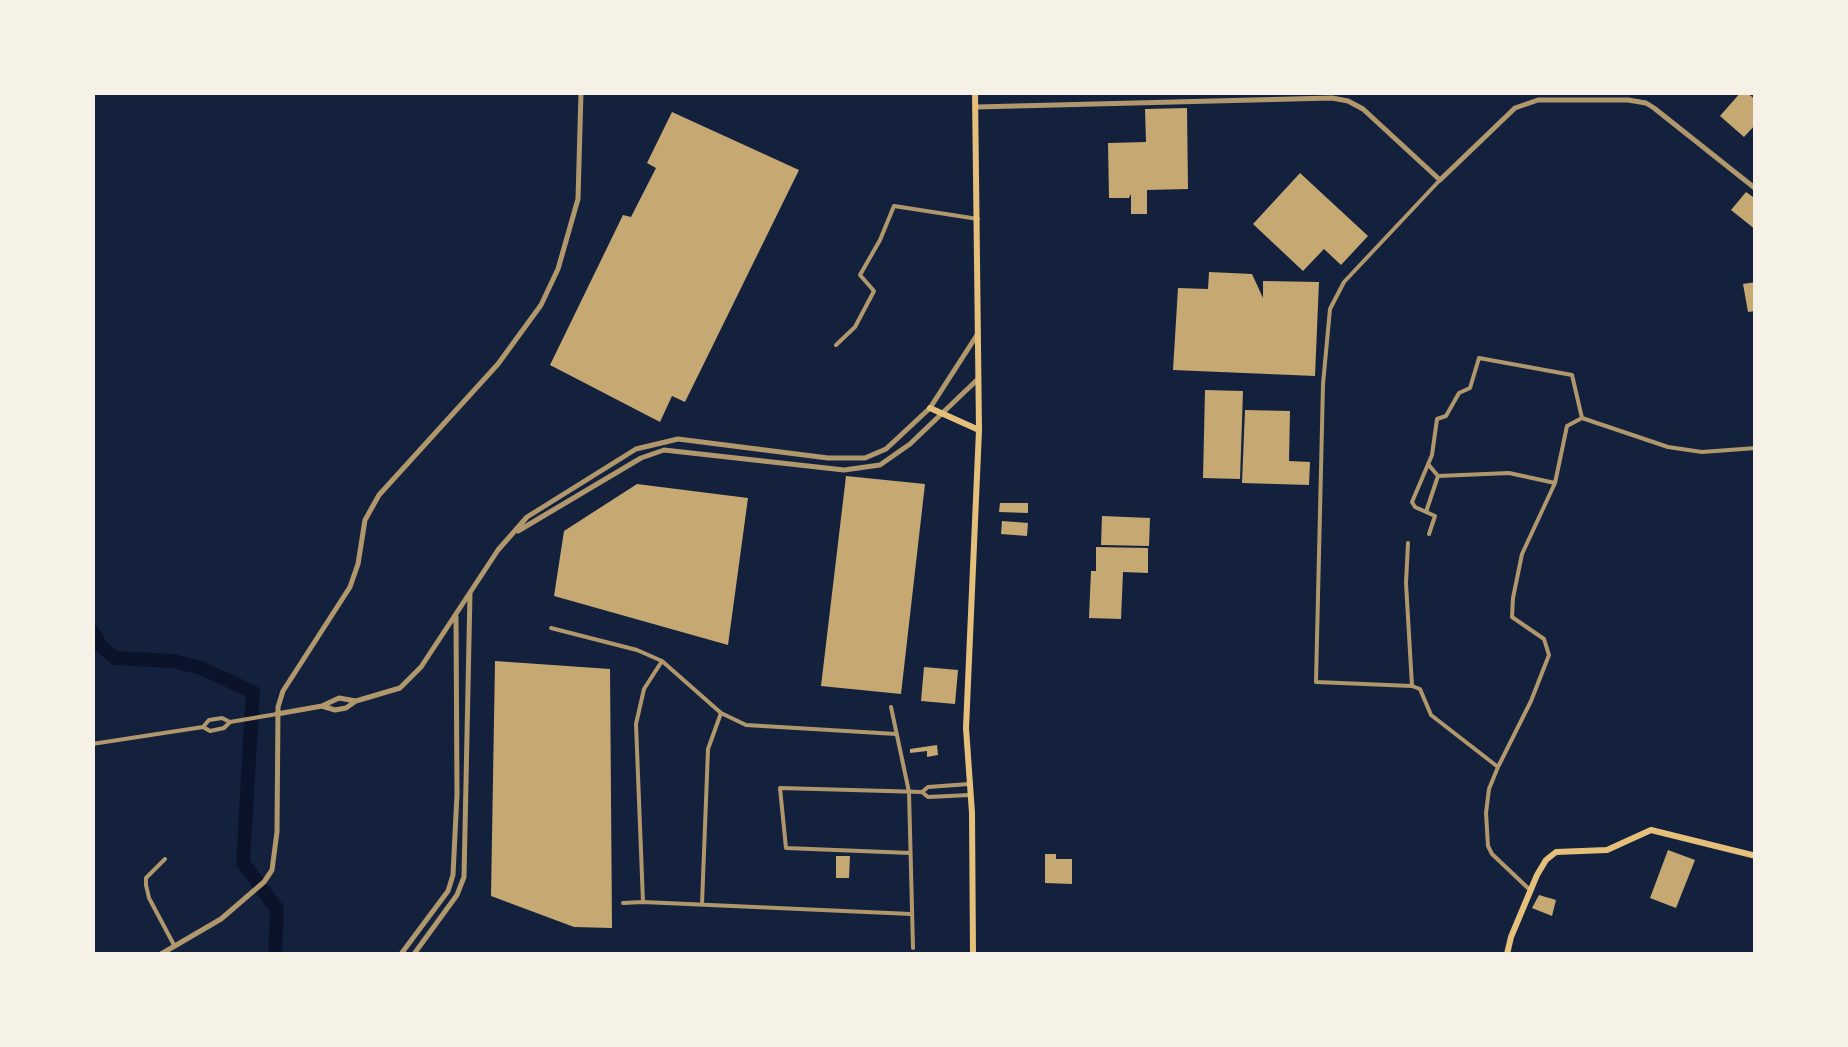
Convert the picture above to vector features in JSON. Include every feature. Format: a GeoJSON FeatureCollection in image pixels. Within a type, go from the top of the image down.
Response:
{"type":"FeatureCollection","features":[{"type":"Feature","properties":{"kind":"main road"},"geometry":{"type":"LineString","coordinates":[[973,954],[966,728],[979,430],[975,92]]}},
{"type":"Feature","properties":{"kind":"main road"},"geometry":{"type":"LineString","coordinates":[[930,408],[979,430]]}},
{"type":"Feature","properties":{"kind":"main road"},"geometry":{"type":"LineString","coordinates":[[1507,954],[1530,890],[1552,854],[1607,850],[1650,830],[1756,856]]}},
{"type":"Feature","properties":{"kind":"street"},"geometry":{"type":"LineString","coordinates":[[161,954],[221,919],[264,882],[272,870],[277,832],[279,700],[356,575],[365,520],[371,507],[396,474],[498,364],[541,306],[567,243],[578,199],[581,92]]}},
{"type":"Feature","properties":{"kind":"street"},"geometry":{"type":"LineString","coordinates":[[975,107],[1332,98],[1364,110],[1440,180]]}},
{"type":"Feature","properties":{"kind":"street"},"geometry":{"type":"LineString","coordinates":[[1498,767],[1430,715],[1422,691],[1412,686],[1316,682],[1324,384],[1330,308],[1336,292],[1440,180],[1514,108],[1538,100],[1585,98],[1646,103],[1756,189]]}},
{"type":"Feature","properties":{"kind":"street"},"geometry":{"type":"LineString","coordinates":[[836,345],[855,327],[874,291],[860,275],[894,206],[978,219]]}},
{"type":"Feature","properties":{"kind":"street"},"geometry":{"type":"LineString","coordinates":[[92,744],[203,727],[210,731],[224,728],[230,722],[322,706],[346,708],[356,701],[400,688],[421,667],[470,591],[527,517],[648,444],[678,439],[828,458],[865,458],[886,449],[930,408],[978,331]]}},
{"type":"Feature","properties":{"kind":"street"},"geometry":{"type":"LineString","coordinates":[[1429,534],[1436,518],[1412,502],[1428,464],[1437,419],[1446,416],[1460,393],[1470,388],[1477,362],[1483,357],[1572,375],[1582,418]]}},
{"type":"Feature","properties":{"kind":"street"},"geometry":{"type":"LineString","coordinates":[[515,532],[653,453],[677,450],[844,470],[868,469],[892,459],[978,379]]}},
{"type":"Feature","properties":{"kind":"street"},"geometry":{"type":"LineString","coordinates":[[1582,418],[1668,447],[1702,452],[1756,448]]}},
{"type":"Feature","properties":{"kind":"street"},"geometry":{"type":"LineString","coordinates":[[1530,890],[1488,846],[1485,836],[1489,789],[1549,655],[1544,639],[1512,616],[1514,579],[1555,483],[1564,431],[1582,418]]}},
{"type":"Feature","properties":{"kind":"street"},"geometry":{"type":"LineString","coordinates":[[1428,464],[1438,476]]}},
{"type":"Feature","properties":{"kind":"street"},"geometry":{"type":"LineString","coordinates":[[1438,476],[1510,473],[1555,483]]}},
{"type":"Feature","properties":{"kind":"street"},"geometry":{"type":"LineString","coordinates":[[1426,512],[1438,476]]}},
{"type":"Feature","properties":{"kind":"street"},"geometry":{"type":"LineString","coordinates":[[1408,543],[1406,582],[1412,686]]}},
{"type":"Feature","properties":{"kind":"street"},"geometry":{"type":"LineString","coordinates":[[414,954],[457,895],[464,877],[470,591]]}},
{"type":"Feature","properties":{"kind":"street"},"geometry":{"type":"LineString","coordinates":[[401,954],[448,891],[453,875],[457,794],[456,614]]}},
{"type":"Feature","properties":{"kind":"street"},"geometry":{"type":"LineString","coordinates":[[551,628],[636,650],[662,661],[721,713],[746,724],[896,734]]}},
{"type":"Feature","properties":{"kind":"street"},"geometry":{"type":"LineString","coordinates":[[439,640],[456,648]]}},
{"type":"Feature","properties":{"kind":"street"},"geometry":{"type":"LineString","coordinates":[[643,902],[636,724],[644,689],[662,661]]}},
{"type":"Feature","properties":{"kind":"street"},"geometry":{"type":"LineString","coordinates":[[456,663],[470,663]]}},
{"type":"Feature","properties":{"kind":"street"},"geometry":{"type":"LineString","coordinates":[[892,707],[909,792],[913,948]]}},
{"type":"Feature","properties":{"kind":"street"},"geometry":{"type":"LineString","coordinates":[[702,904],[708,749],[721,713]]}},
{"type":"Feature","properties":{"kind":"street"},"geometry":{"type":"LineString","coordinates":[[203,727],[209,720],[222,718],[230,722]]}},
{"type":"Feature","properties":{"kind":"street"},"geometry":{"type":"LineString","coordinates":[[922,792],[928,786],[969,784]]}},
{"type":"Feature","properties":{"kind":"street"},"geometry":{"type":"LineString","coordinates":[[946,785],[946,796]]}},
{"type":"Feature","properties":{"kind":"street"},"geometry":{"type":"LineString","coordinates":[[910,853],[786,848],[780,788],[922,792],[928,797],[970,794]]}},
{"type":"Feature","properties":{"kind":"street"},"geometry":{"type":"LineString","coordinates":[[457,794],[468,795]]}},
{"type":"Feature","properties":{"kind":"street"},"geometry":{"type":"LineString","coordinates":[[165,859],[146,878],[146,885],[174,946]]}},
{"type":"Feature","properties":{"kind":"street"},"geometry":{"type":"LineString","coordinates":[[453,875],[464,877]]}},
{"type":"Feature","properties":{"kind":"street"},"geometry":{"type":"LineString","coordinates":[[623,903],[911,914]]}},
{"type":"Feature","properties":{"kind":"street"},"geometry":{"type":"LineString","coordinates":[[514,954],[568,954]]}},
{"type":"Feature","properties":{"kind":"building"},"geometry":{"type":"Polygon","coordinates":[[[1741,92],[1756,100],[1756,124],[1744,137],[1720,116],[1741,92]]]}},
{"type":"Feature","properties":{"kind":"building"},"geometry":{"type":"Polygon","coordinates":[[[1187,108],[1188,189],[1147,190],[1147,214],[1131,214],[1131,194],[1129,198],[1109,198],[1108,143],[1146,142],[1145,109],[1187,108]]]}},
{"type":"Feature","properties":{"kind":"building"},"geometry":{"type":"Polygon","coordinates":[[[672,112],[799,170],[685,402],[672,396],[660,422],[550,365],[623,215],[631,217],[656,168],[647,163],[672,112]]]}},
{"type":"Feature","properties":{"kind":"building"},"geometry":{"type":"Polygon","coordinates":[[[1300,173],[1368,236],[1341,265],[1324,249],[1303,271],[1253,224],[1300,173]]]}},
{"type":"Feature","properties":{"kind":"building"},"geometry":{"type":"Polygon","coordinates":[[[1746,192],[1756,199],[1756,230],[1731,210],[1746,192]]]}},
{"type":"Feature","properties":{"kind":"building"},"geometry":{"type":"Polygon","coordinates":[[[1209,272],[1252,274],[1263,298],[1263,281],[1319,282],[1315,376],[1173,370],[1178,288],[1208,289],[1209,272]]]}},
{"type":"Feature","properties":{"kind":"building"},"geometry":{"type":"Polygon","coordinates":[[[1756,282],[1756,311],[1748,312],[1743,284],[1756,282]]]}},
{"type":"Feature","properties":{"kind":"building"},"geometry":{"type":"Polygon","coordinates":[[[1205,390],[1243,391],[1240,479],[1203,478],[1205,390]]]}},
{"type":"Feature","properties":{"kind":"building"},"geometry":{"type":"Polygon","coordinates":[[[1245,410],[1290,411],[1289,461],[1310,462],[1309,485],[1242,483],[1245,410]]]}},
{"type":"Feature","properties":{"kind":"building"},"geometry":{"type":"Polygon","coordinates":[[[846,476],[925,484],[901,694],[821,686],[846,476]]]}},
{"type":"Feature","properties":{"kind":"building"},"geometry":{"type":"Polygon","coordinates":[[[637,484],[748,498],[728,645],[554,596],[564,531],[637,484]]]}},
{"type":"Feature","properties":{"kind":"building"},"geometry":{"type":"Polygon","coordinates":[[[1000,503],[1028,503],[1028,513],[999,512],[1000,503]]]}},
{"type":"Feature","properties":{"kind":"building"},"geometry":{"type":"Polygon","coordinates":[[[1102,516],[1150,518],[1149,546],[1101,545],[1102,516]]]}},
{"type":"Feature","properties":{"kind":"building"},"geometry":{"type":"Polygon","coordinates":[[[1002,521],[1028,523],[1027,536],[1001,534],[1002,521]]]}},
{"type":"Feature","properties":{"kind":"building"},"geometry":{"type":"Polygon","coordinates":[[[1096,547],[1148,548],[1148,573],[1123,572],[1121,619],[1089,618],[1096,547]]]}},
{"type":"Feature","properties":{"kind":"building"},"geometry":{"type":"Polygon","coordinates":[[[495,661],[610,669],[612,928],[574,927],[491,896],[495,661]]]}},
{"type":"Feature","properties":{"kind":"building"},"geometry":{"type":"Polygon","coordinates":[[[924,667],[958,670],[955,704],[921,701],[924,667]]]}},
{"type":"Feature","properties":{"kind":"building"},"geometry":{"type":"Polygon","coordinates":[[[937,745],[938,755],[927,757],[927,751],[910,753],[910,749],[937,745]]]}},
{"type":"Feature","properties":{"kind":"building"},"geometry":{"type":"Polygon","coordinates":[[[1668,850],[1695,860],[1676,908],[1650,898],[1668,850]]]}},
{"type":"Feature","properties":{"kind":"building"},"geometry":{"type":"Polygon","coordinates":[[[1045,854],[1072,859],[1072,884],[1045,883],[1045,854]]]}},
{"type":"Feature","properties":{"kind":"building"},"geometry":{"type":"Polygon","coordinates":[[[836,856],[850,856],[849,878],[836,878],[836,856]]]}},
{"type":"Feature","properties":{"kind":"building"},"geometry":{"type":"Polygon","coordinates":[[[1539,895],[1556,900],[1552,916],[1532,908],[1539,895]]]}},
{"type":"Feature","properties":{"kind":"waterway"},"geometry":{"type":"LineString","coordinates":[[92,631],[115,658],[173,661],[201,668],[253,692],[243,863],[259,884]]}},
{"type":"Feature","properties":{"kind":"waterway"},"geometry":{"type":"LineString","coordinates":[[262,889],[277,909],[275,954]]}}]}
